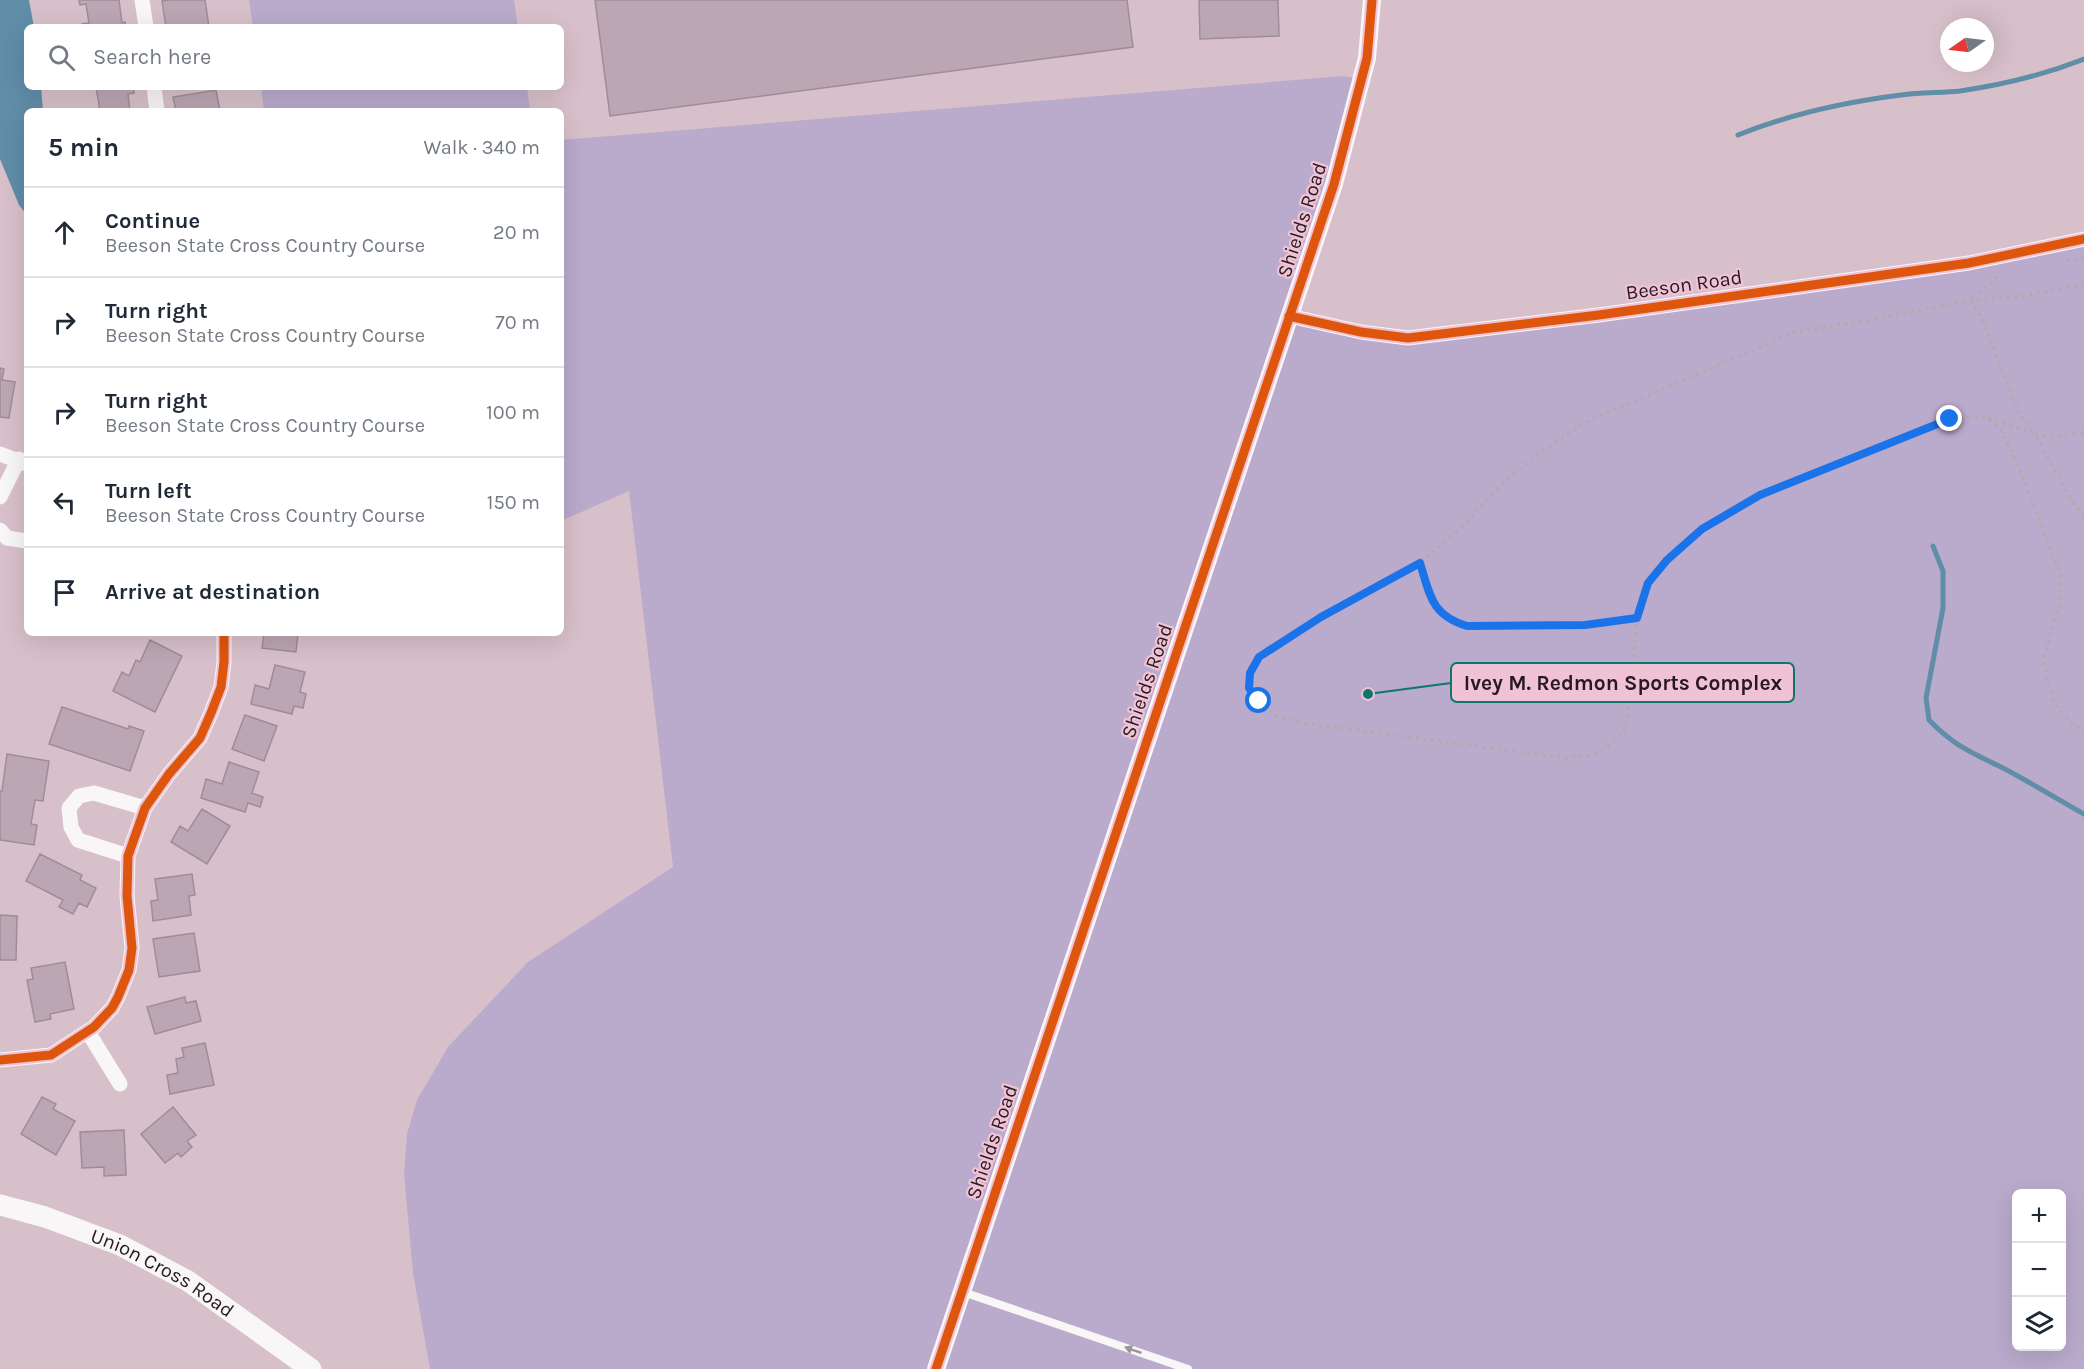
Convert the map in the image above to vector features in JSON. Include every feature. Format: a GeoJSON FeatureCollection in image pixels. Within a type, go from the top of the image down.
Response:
{"type":"FeatureCollection","features":[{"type":"Feature","properties":{"kind":"main road","name":"Union Cross Road"},"geometry":{"type":"LineString","coordinates":[[0,1205],[45,1216],[120,1245],[188,1281],[311,1369]]}},
{"type":"Feature","properties":{"kind":"street"},"geometry":{"type":"LineString","coordinates":[[142,0],[146,24]]}},
{"type":"Feature","properties":{"kind":"street","name":"Shields Road"},"geometry":{"type":"LineString","coordinates":[[936,1369],[1334,184],[1362,79],[1370,40],[1372,0]]}},
{"type":"Feature","properties":{"kind":"street"},"geometry":{"type":"LineString","coordinates":[[154,90],[157,108]]}},
{"type":"Feature","properties":{"kind":"street","name":"Beeson Road"},"geometry":{"type":"LineString","coordinates":[[1289,316],[1360,332],[1408,338],[1599,315],[1963,264],[2084,239]]}},
{"type":"Feature","properties":{"kind":"street"},"geometry":{"type":"LineString","coordinates":[[0,454],[23,461],[0,497]]}},
{"type":"Feature","properties":{"kind":"street"},"geometry":{"type":"LineString","coordinates":[[0,530],[7,538],[24,541]]}},
{"type":"Feature","properties":{"kind":"street"},"geometry":{"type":"LineString","coordinates":[[0,1060],[51,1056],[88,1032],[112,1008],[118,997],[129,969],[132,948],[127,896],[128,856],[145,808],[169,774],[200,738],[221,687],[225,662],[224,636]]}},
{"type":"Feature","properties":{"kind":"street"},"geometry":{"type":"LineString","coordinates":[[128,856],[78,840],[71,827],[69,808],[79,796],[94,793],[145,808]]}},
{"type":"Feature","properties":{"kind":"street"},"geometry":{"type":"LineString","coordinates":[[88,1032],[120,1084]]}},
{"type":"Feature","properties":{"kind":"lane"},"geometry":{"type":"LineString","coordinates":[[961,1291],[1188,1369]]}},
{"type":"Feature","properties":{"kind":"path"},"geometry":{"type":"LineString","coordinates":[[2061,262],[2084,257]]}},
{"type":"Feature","properties":{"kind":"path"},"geometry":{"type":"LineString","coordinates":[[1971,300],[2002,273]]}},
{"type":"Feature","properties":{"kind":"path"},"geometry":{"type":"LineString","coordinates":[[2084,285],[2015,297],[1971,300],[1796,332],[1586,422],[1537,454],[1498,488],[1463,526],[1420,563],[1321,617],[1259,657],[1250,673],[1249,688],[1274,715],[1304,723],[1564,758],[1590,755],[1609,746],[1624,732],[1630,698],[1637,618],[1648,583],[1667,560],[1702,529],[1760,495],[1950,419],[1987,417],[2035,435],[2051,436],[2084,432]]}},
{"type":"Feature","properties":{"kind":"path"},"geometry":{"type":"LineString","coordinates":[[1971,300],[1983,321],[2020,416],[2035,435],[2073,503],[2084,516]]}},
{"type":"Feature","properties":{"kind":"path"},"geometry":{"type":"LineString","coordinates":[[1987,417],[2001,430],[2017,462],[2061,576],[2061,600],[2044,656],[2047,680],[2055,705],[2074,725],[2084,730]]}},
{"type":"Feature","properties":{"kind":"path"},"geometry":{"type":"LineString","coordinates":[[1420,563],[1432,600],[1440,613],[1451,621],[1467,626],[1585,625],[1637,618]]}},
{"type":"Feature","properties":{"kind":"shaded area"},"geometry":{"type":"Polygon","coordinates":[[[249,0],[514,0],[518,24],[253,24],[249,0]]]}},
{"type":"Feature","properties":{"kind":"shaded area"},"geometry":{"type":"Polygon","coordinates":[[[1344,76],[1362,79],[1289,315],[1408,338],[2084,239],[2084,1369],[430,1369],[413,1273],[404,1174],[407,1134],[417,1100],[448,1047],[528,962],[673,867],[629,491],[564,520],[564,140],[1344,76]]]}},
{"type":"Feature","properties":{"kind":"shaded area"},"geometry":{"type":"Polygon","coordinates":[[[261,90],[527,90],[530,108],[264,108],[261,90]]]}},
{"type":"Feature","properties":{"kind":"water"},"geometry":{"type":"Polygon","coordinates":[[[0,0],[29,0],[33,24],[24,24],[24,90],[41,90],[43,108],[24,108],[24,211],[19,205],[0,159],[0,0]]]}},
{"type":"Feature","properties":{"kind":"building"},"geometry":{"type":"Polygon","coordinates":[[[79,0],[119,0],[122,23],[125,22],[125,24],[82,24],[89,23],[86,4],[80,5],[79,0]]]}},
{"type":"Feature","properties":{"kind":"building"},"geometry":{"type":"Polygon","coordinates":[[[205,0],[209,24],[166,24],[162,1],[205,0]]]}},
{"type":"Feature","properties":{"kind":"building"},"geometry":{"type":"Polygon","coordinates":[[[595,0],[1127,0],[1133,47],[610,116],[595,0]]]}},
{"type":"Feature","properties":{"kind":"building"},"geometry":{"type":"Polygon","coordinates":[[[1199,0],[1278,0],[1279,36],[1200,39],[1199,0]]]}},
{"type":"Feature","properties":{"kind":"building"},"geometry":{"type":"Polygon","coordinates":[[[96,90],[134,90],[134,93],[128,94],[130,108],[100,108],[96,90]]]}},
{"type":"Feature","properties":{"kind":"building"},"geometry":{"type":"Polygon","coordinates":[[[216,90],[219,108],[175,108],[173,97],[216,90]]]}},
{"type":"Feature","properties":{"kind":"building"},"geometry":{"type":"Polygon","coordinates":[[[0,368],[4,369],[2,380],[15,382],[9,418],[0,417],[0,368]]]}},
{"type":"Feature","properties":{"kind":"building"},"geometry":{"type":"Polygon","coordinates":[[[264,636],[298,636],[296,652],[262,648],[264,636]]]}},
{"type":"Feature","properties":{"kind":"building"},"geometry":{"type":"Polygon","coordinates":[[[150,640],[182,656],[155,712],[113,691],[122,672],[129,676],[136,660],[140,662],[150,640]]]}},
{"type":"Feature","properties":{"kind":"building"},"geometry":{"type":"Polygon","coordinates":[[[275,665],[305,672],[300,692],[306,694],[303,708],[294,706],[292,714],[251,704],[255,685],[269,689],[275,665]]]}},
{"type":"Feature","properties":{"kind":"building"},"geometry":{"type":"Polygon","coordinates":[[[62,707],[128,729],[129,726],[144,731],[130,771],[49,744],[62,707]]]}},
{"type":"Feature","properties":{"kind":"building"},"geometry":{"type":"Polygon","coordinates":[[[245,715],[277,726],[264,761],[232,749],[245,715]]]}},
{"type":"Feature","properties":{"kind":"building"},"geometry":{"type":"Polygon","coordinates":[[[7,754],[49,761],[43,801],[35,800],[31,824],[37,825],[34,845],[0,840],[0,791],[2,791],[7,754]]]}},
{"type":"Feature","properties":{"kind":"building"},"geometry":{"type":"Polygon","coordinates":[[[229,762],[259,772],[252,793],[263,797],[260,807],[248,803],[245,812],[201,798],[206,779],[222,784],[229,762]]]}},
{"type":"Feature","properties":{"kind":"building"},"geometry":{"type":"Polygon","coordinates":[[[202,809],[230,826],[207,864],[171,842],[180,826],[188,831],[202,809]]]}},
{"type":"Feature","properties":{"kind":"building"},"geometry":{"type":"Polygon","coordinates":[[[40,854],[82,875],[80,880],[96,888],[87,907],[79,903],[73,914],[59,907],[63,900],[26,881],[40,854]]]}},
{"type":"Feature","properties":{"kind":"building"},"geometry":{"type":"Polygon","coordinates":[[[192,874],[195,895],[189,896],[191,915],[153,921],[151,901],[158,900],[155,879],[192,874]]]}},
{"type":"Feature","properties":{"kind":"building"},"geometry":{"type":"Polygon","coordinates":[[[0,915],[17,916],[16,960],[0,960],[0,915]]]}},
{"type":"Feature","properties":{"kind":"building"},"geometry":{"type":"Polygon","coordinates":[[[194,933],[200,971],[159,977],[153,939],[194,933]]]}},
{"type":"Feature","properties":{"kind":"building"},"geometry":{"type":"Polygon","coordinates":[[[65,962],[74,1009],[50,1014],[51,1019],[35,1022],[27,980],[33,979],[31,968],[65,962]]]}},
{"type":"Feature","properties":{"kind":"building"},"geometry":{"type":"Polygon","coordinates":[[[185,997],[186,1003],[196,1001],[201,1021],[155,1034],[147,1007],[185,997]]]}},
{"type":"Feature","properties":{"kind":"building"},"geometry":{"type":"Polygon","coordinates":[[[205,1043],[214,1085],[170,1094],[167,1075],[178,1073],[176,1059],[184,1057],[182,1048],[205,1043]]]}},
{"type":"Feature","properties":{"kind":"building"},"geometry":{"type":"Polygon","coordinates":[[[42,1097],[56,1104],[53,1109],[75,1121],[56,1155],[21,1134],[42,1097]]]}},
{"type":"Feature","properties":{"kind":"building"},"geometry":{"type":"Polygon","coordinates":[[[173,1107],[196,1135],[187,1141],[192,1147],[181,1157],[178,1153],[165,1163],[141,1134],[173,1107]]]}},
{"type":"Feature","properties":{"kind":"building"},"geometry":{"type":"Polygon","coordinates":[[[124,1130],[126,1175],[104,1176],[104,1167],[82,1168],[80,1132],[124,1130]]]}},
{"type":"Feature","properties":{"kind":"waterway"},"geometry":{"type":"LineString","coordinates":[[1738,135],[1798,115],[1839,105],[1916,93],[1960,91],[1992,86],[2084,59]]}},
{"type":"Feature","properties":{"kind":"waterway"},"geometry":{"type":"LineString","coordinates":[[1933,546],[1943,571],[1943,608],[1926,698],[1929,720],[1963,748],[2013,773],[2084,814]]}},
{"type":"Feature","properties":{"kind":"cycle path"},"geometry":{"type":"LineString","coordinates":[[936,1369],[1334,184],[1367,58],[1372,0]]}},
{"type":"Feature","properties":{"kind":"cycle path"},"geometry":{"type":"LineString","coordinates":[[1289,316],[1361,332],[1408,338],[1599,315],[1969,263],[2084,239]]}},
{"type":"Feature","properties":{"kind":"cycle path"},"geometry":{"type":"LineString","coordinates":[[0,1060],[51,1055],[94,1027],[112,1008],[118,997],[129,970],[132,948],[127,896],[128,856],[145,808],[169,774],[200,738],[211,713],[221,687],[224,636]]}},
{"type":"Feature","properties":{"kind":"place","name":"Ivey M. Redmon Sports Complex"},"geometry":{"type":"Point","coordinates":[1368,694]}},
{"type":"Feature","properties":{"kind":"route"},"geometry":{"type":"LineString","coordinates":[[1259,701],[1249,688],[1250,673],[1259,657],[1321,617],[1420,563],[1432,600],[1440,613],[1451,621],[1467,626],[1585,625],[1637,618],[1648,583],[1667,560],[1702,529],[1760,495],[1950,419]]}}]}
